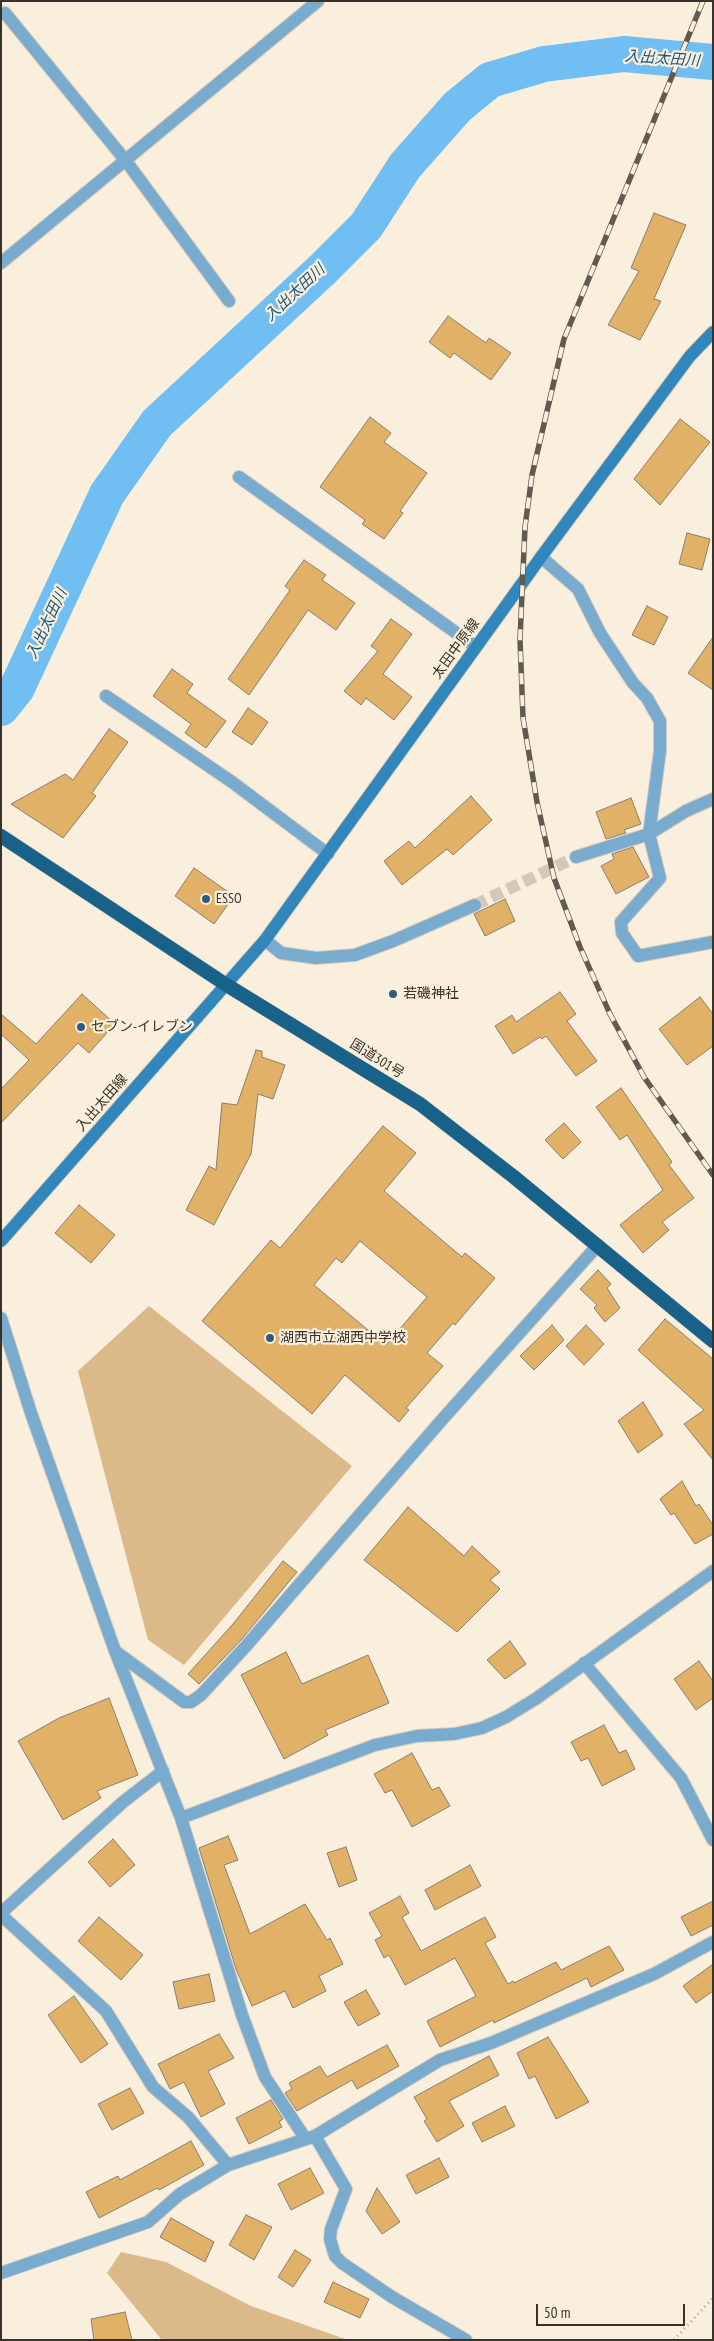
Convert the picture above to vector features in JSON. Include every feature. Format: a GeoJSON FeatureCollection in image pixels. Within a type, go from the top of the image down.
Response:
{"type":"FeatureCollection","features":[{"type":"Feature","properties":{"kind":"highway","name":"国道301号"},"geometry":{"type":"LineString","coordinates":[[1,836],[225,984],[420,1104],[598,1245],[713,1342]]}},
{"type":"Feature","properties":{"kind":"main road","name":"太田中原線"},"geometry":{"type":"LineString","coordinates":[[225,984],[265,940],[541,557],[690,356],[713,332]]}},
{"type":"Feature","properties":{"kind":"main road","name":"入出太田線"},"geometry":{"type":"LineString","coordinates":[[1,1241],[225,984]]}},
{"type":"Feature","properties":{"kind":"street"},"geometry":{"type":"LineString","coordinates":[[1,263],[318,1]]}},
{"type":"Feature","properties":{"kind":"street"},"geometry":{"type":"LineString","coordinates":[[1,14],[5,13],[126,161],[229,301]]}},
{"type":"Feature","properties":{"kind":"street"},"geometry":{"type":"LineString","coordinates":[[239,477],[476,647]]}},
{"type":"Feature","properties":{"kind":"street"},"geometry":{"type":"LineString","coordinates":[[541,557],[578,589],[600,633],[633,683],[647,698],[660,720],[660,751],[649,834],[660,878],[621,922],[622,933],[638,956],[713,942]]}},
{"type":"Feature","properties":{"kind":"street"},"geometry":{"type":"LineString","coordinates":[[106,696],[232,782],[328,854]]}},
{"type":"Feature","properties":{"kind":"street"},"geometry":{"type":"LineString","coordinates":[[576,857],[649,834],[686,811],[713,799]]}},
{"type":"Feature","properties":{"kind":"street"},"geometry":{"type":"LineString","coordinates":[[265,940],[281,953],[316,958],[355,955],[393,941],[475,905]]}},
{"type":"Feature","properties":{"kind":"street"},"geometry":{"type":"LineString","coordinates":[[115,1651],[184,1702],[191,1702],[201,1695],[598,1245]]}},
{"type":"Feature","properties":{"kind":"street"},"geometry":{"type":"LineString","coordinates":[[1,1318],[31,1413],[115,1651],[181,1818],[242,2015],[265,2077],[310,2136],[346,2190],[331,2229],[330,2239],[335,2256],[342,2263],[392,2297],[466,2340]]}},
{"type":"Feature","properties":{"kind":"street"},"geometry":{"type":"LineString","coordinates":[[181,1818],[375,1745],[417,1736],[454,1734],[482,1728],[522,1707],[713,1571]]}},
{"type":"Feature","properties":{"kind":"street"},"geometry":{"type":"LineString","coordinates":[[584,1663],[681,1778],[713,1840]]}},
{"type":"Feature","properties":{"kind":"street"},"geometry":{"type":"LineString","coordinates":[[163,1770],[123,1802],[1,1914],[106,2011],[153,2087],[188,2117],[228,2166]]}},
{"type":"Feature","properties":{"kind":"street"},"geometry":{"type":"LineString","coordinates":[[1,2273],[148,2222],[180,2194],[228,2166],[310,2136],[440,2060],[491,2043],[645,1977],[713,1942]]}},
{"type":"Feature","properties":{"kind":"path"},"geometry":{"type":"LineString","coordinates":[[674,2340],[713,2298]]}},
{"type":"Feature","properties":{"kind":"shaded area"},"geometry":{"type":"Polygon","coordinates":[[[149,1306],[352,1466],[184,1665],[148,1640],[78,1371],[149,1306]]]}},
{"type":"Feature","properties":{"kind":"shaded area"},"geometry":{"type":"Polygon","coordinates":[[[121,2252],[166,2262],[251,2306],[348,2340],[162,2340],[107,2273],[121,2252]]]}},
{"type":"Feature","properties":{"kind":"building"},"geometry":{"type":"Polygon","coordinates":[[[654,213],[686,225],[654,299],[661,301],[640,340],[608,325],[639,271],[631,268],[654,213]]]}},
{"type":"Feature","properties":{"kind":"building"},"geometry":{"type":"Polygon","coordinates":[[[448,316],[486,343],[489,338],[511,353],[491,380],[454,353],[450,358],[429,342],[448,316]]]}},
{"type":"Feature","properties":{"kind":"building"},"geometry":{"type":"Polygon","coordinates":[[[370,417],[391,433],[384,442],[427,473],[400,511],[403,513],[384,539],[362,524],[365,520],[320,487],[370,417]]]}},
{"type":"Feature","properties":{"kind":"building"},"geometry":{"type":"Polygon","coordinates":[[[680,419],[710,442],[660,505],[634,479],[680,419]]]}},
{"type":"Feature","properties":{"kind":"building"},"geometry":{"type":"Polygon","coordinates":[[[687,533],[710,539],[702,570],[679,564],[687,533]]]}},
{"type":"Feature","properties":{"kind":"building"},"geometry":{"type":"Polygon","coordinates":[[[304,560],[326,575],[322,580],[355,603],[336,630],[308,610],[249,695],[228,679],[290,590],[285,586],[304,560]]]}},
{"type":"Feature","properties":{"kind":"building"},"geometry":{"type":"Polygon","coordinates":[[[647,606],[668,617],[654,645],[632,635],[647,606]]]}},
{"type":"Feature","properties":{"kind":"building"},"geometry":{"type":"Polygon","coordinates":[[[391,619],[412,634],[383,674],[412,697],[394,720],[366,698],[361,705],[344,691],[378,651],[371,646],[391,619]]]}},
{"type":"Feature","properties":{"kind":"building"},"geometry":{"type":"Polygon","coordinates":[[[713,637],[713,690],[688,673],[713,637]]]}},
{"type":"Feature","properties":{"kind":"building"},"geometry":{"type":"Polygon","coordinates":[[[172,669],[193,684],[187,693],[226,721],[206,748],[185,733],[191,724],[153,696],[172,669]]]}},
{"type":"Feature","properties":{"kind":"building"},"geometry":{"type":"Polygon","coordinates":[[[248,708],[268,722],[252,745],[232,732],[248,708]]]}},
{"type":"Feature","properties":{"kind":"building"},"geometry":{"type":"Polygon","coordinates":[[[109,729],[128,742],[92,793],[96,796],[63,838],[11,804],[65,774],[73,780],[109,729]]]}},
{"type":"Feature","properties":{"kind":"building"},"geometry":{"type":"Polygon","coordinates":[[[471,796],[492,820],[453,855],[447,849],[402,885],[384,861],[409,841],[415,848],[471,796]]]}},
{"type":"Feature","properties":{"kind":"building"},"geometry":{"type":"Polygon","coordinates":[[[631,798],[641,824],[624,830],[626,833],[606,839],[596,812],[631,798]]]}},
{"type":"Feature","properties":{"kind":"building"},"geometry":{"type":"Polygon","coordinates":[[[633,847],[649,877],[616,894],[601,866],[614,859],[612,854],[633,847]]]}},
{"type":"Feature","properties":{"kind":"building"},"geometry":{"type":"Polygon","coordinates":[[[194,868],[234,896],[214,924],[175,896],[194,868]]]}},
{"type":"Feature","properties":{"kind":"building"},"geometry":{"type":"Polygon","coordinates":[[[505,899],[515,921],[485,936],[474,914],[505,899]]]}},
{"type":"Feature","properties":{"kind":"building"},"geometry":{"type":"Polygon","coordinates":[[[560,992],[576,1014],[567,1021],[597,1061],[576,1076],[546,1036],[542,1039],[540,1037],[513,1054],[495,1026],[512,1015],[516,1022],[560,992]]]}},
{"type":"Feature","properties":{"kind":"building"},"geometry":{"type":"Polygon","coordinates":[[[82,994],[115,1024],[89,1053],[78,1043],[1,1123],[1,1089],[29,1060],[1,1034],[1,1014],[36,1044],[82,994]]]}},
{"type":"Feature","properties":{"kind":"building"},"geometry":{"type":"Polygon","coordinates":[[[700,997],[713,1014],[713,1046],[687,1065],[659,1029],[700,997]]]}},
{"type":"Feature","properties":{"kind":"building"},"geometry":{"type":"Polygon","coordinates":[[[256,1050],[262,1051],[262,1057],[285,1065],[273,1099],[258,1094],[251,1154],[214,1225],[186,1210],[209,1166],[216,1170],[222,1103],[237,1105],[256,1050]]]}},
{"type":"Feature","properties":{"kind":"building"},"geometry":{"type":"Polygon","coordinates":[[[621,1088],[672,1162],[669,1165],[694,1198],[662,1222],[669,1230],[643,1253],[620,1225],[663,1190],[627,1135],[620,1140],[596,1107],[621,1088]]]}},
{"type":"Feature","properties":{"kind":"building"},"geometry":{"type":"Polygon","coordinates":[[[564,1123],[581,1142],[563,1159],[545,1140],[564,1123]]]}},
{"type":"Feature","properties":{"kind":"building"},"geometry":{"type":"Polygon","coordinates":[[[383,1126],[416,1153],[384,1191],[462,1257],[465,1253],[495,1278],[455,1325],[453,1323],[427,1353],[443,1366],[406,1408],[409,1410],[399,1422],[345,1375],[312,1414],[202,1321],[271,1240],[280,1248],[383,1126]],[[360,1241],[342,1263],[336,1258],[314,1285],[386,1345],[427,1297],[360,1241]]]}},
{"type":"Feature","properties":{"kind":"building"},"geometry":{"type":"Polygon","coordinates":[[[79,1205],[115,1235],[91,1263],[55,1233],[79,1205]]]}},
{"type":"Feature","properties":{"kind":"building"},"geometry":{"type":"Polygon","coordinates":[[[598,1270],[611,1284],[607,1288],[620,1308],[605,1322],[594,1308],[597,1305],[580,1289],[598,1270]]]}},
{"type":"Feature","properties":{"kind":"building"},"geometry":{"type":"Polygon","coordinates":[[[665,1319],[713,1359],[713,1460],[684,1424],[704,1410],[638,1350],[665,1319]]]}},
{"type":"Feature","properties":{"kind":"building"},"geometry":{"type":"Polygon","coordinates":[[[552,1325],[564,1340],[534,1370],[520,1356],[552,1325]]]}},
{"type":"Feature","properties":{"kind":"building"},"geometry":{"type":"Polygon","coordinates":[[[586,1325],[604,1344],[584,1365],[566,1346],[586,1325]]]}},
{"type":"Feature","properties":{"kind":"building"},"geometry":{"type":"Polygon","coordinates":[[[643,1402],[663,1435],[638,1453],[618,1421],[643,1402]]]}},
{"type":"Feature","properties":{"kind":"building"},"geometry":{"type":"Polygon","coordinates":[[[682,1481],[696,1506],[699,1504],[713,1525],[713,1534],[695,1544],[674,1513],[671,1515],[660,1499],[682,1481]]]}},
{"type":"Feature","properties":{"kind":"building"},"geometry":{"type":"Polygon","coordinates":[[[408,1507],[464,1556],[472,1546],[500,1572],[490,1580],[500,1589],[457,1632],[364,1560],[408,1507]]]}},
{"type":"Feature","properties":{"kind":"building"},"geometry":{"type":"Polygon","coordinates":[[[283,1561],[297,1572],[241,1640],[199,1684],[188,1674],[233,1624],[283,1561]]]}},
{"type":"Feature","properties":{"kind":"building"},"geometry":{"type":"Polygon","coordinates":[[[510,1641],[526,1664],[505,1679],[487,1660],[510,1641]]]}},
{"type":"Feature","properties":{"kind":"building"},"geometry":{"type":"Polygon","coordinates":[[[286,1652],[302,1684],[368,1655],[389,1703],[325,1730],[328,1735],[284,1759],[241,1675],[286,1652]]]}},
{"type":"Feature","properties":{"kind":"building"},"geometry":{"type":"Polygon","coordinates":[[[699,1661],[713,1681],[713,1698],[696,1710],[674,1679],[699,1661]]]}},
{"type":"Feature","properties":{"kind":"building"},"geometry":{"type":"Polygon","coordinates":[[[109,1698],[138,1775],[97,1791],[101,1798],[63,1820],[18,1741],[59,1718],[109,1698]]]}},
{"type":"Feature","properties":{"kind":"building"},"geometry":{"type":"Polygon","coordinates":[[[604,1725],[619,1753],[626,1750],[635,1769],[602,1786],[588,1758],[581,1761],[571,1742],[604,1725]]]}},
{"type":"Feature","properties":{"kind":"building"},"geometry":{"type":"Polygon","coordinates":[[[412,1753],[432,1790],[439,1787],[450,1806],[412,1827],[392,1790],[385,1793],[374,1774],[412,1753]]]}},
{"type":"Feature","properties":{"kind":"building"},"geometry":{"type":"Polygon","coordinates":[[[228,1836],[238,1860],[224,1865],[250,1934],[305,1904],[327,1940],[330,1938],[343,1964],[319,1976],[326,1991],[293,2008],[285,1991],[252,2006],[236,1969],[199,1848],[228,1836]]]}},
{"type":"Feature","properties":{"kind":"building"},"geometry":{"type":"Polygon","coordinates":[[[113,1839],[135,1865],[110,1887],[88,1862],[113,1839]]]}},
{"type":"Feature","properties":{"kind":"building"},"geometry":{"type":"Polygon","coordinates":[[[346,1847],[357,1880],[339,1887],[327,1853],[346,1847]]]}},
{"type":"Feature","properties":{"kind":"building"},"geometry":{"type":"Polygon","coordinates":[[[470,1865],[481,1886],[435,1910],[425,1890],[470,1865]]]}},
{"type":"Feature","properties":{"kind":"building"},"geometry":{"type":"Polygon","coordinates":[[[400,1896],[409,1913],[402,1917],[421,1951],[485,1917],[496,1937],[485,1943],[508,1984],[513,1981],[514,1983],[556,1962],[561,1970],[609,1946],[624,1970],[591,1987],[587,1978],[494,2023],[493,2020],[440,2047],[427,2021],[476,1996],[455,1958],[405,1985],[389,1955],[384,1958],[375,1940],[382,1936],[369,1913],[400,1896]]]}},
{"type":"Feature","properties":{"kind":"building"},"geometry":{"type":"Polygon","coordinates":[[[713,1901],[713,1925],[691,1936],[681,1917],[713,1901]]]}},
{"type":"Feature","properties":{"kind":"building"},"geometry":{"type":"Polygon","coordinates":[[[99,1917],[143,1955],[121,1980],[78,1941],[99,1917]]]}},
{"type":"Feature","properties":{"kind":"building"},"geometry":{"type":"Polygon","coordinates":[[[713,1964],[713,1991],[696,2003],[683,1986],[713,1964]]]}},
{"type":"Feature","properties":{"kind":"building"},"geometry":{"type":"Polygon","coordinates":[[[209,1974],[215,2001],[179,2009],[173,1982],[209,1974]]]}},
{"type":"Feature","properties":{"kind":"building"},"geometry":{"type":"Polygon","coordinates":[[[366,1990],[380,2014],[358,2026],[344,2002],[366,1990]]]}},
{"type":"Feature","properties":{"kind":"building"},"geometry":{"type":"Polygon","coordinates":[[[74,1996],[108,2044],[81,2063],[48,2015],[74,1996]]]}},
{"type":"Feature","properties":{"kind":"building"},"geometry":{"type":"Polygon","coordinates":[[[219,2034],[234,2058],[208,2071],[225,2104],[201,2117],[184,2082],[170,2089],[158,2064],[219,2034]]]}},
{"type":"Feature","properties":{"kind":"building"},"geometry":{"type":"Polygon","coordinates":[[[548,2037],[589,2102],[556,2119],[535,2076],[529,2079],[517,2053],[548,2037]]]}},
{"type":"Feature","properties":{"kind":"building"},"geometry":{"type":"Polygon","coordinates":[[[387,2045],[399,2066],[357,2089],[352,2080],[297,2111],[285,2093],[292,2089],[289,2083],[320,2066],[327,2077],[387,2045]]]}},
{"type":"Feature","properties":{"kind":"building"},"geometry":{"type":"Polygon","coordinates":[[[489,2056],[499,2075],[449,2101],[464,2126],[437,2142],[424,2121],[427,2119],[414,2097],[489,2056]]]}},
{"type":"Feature","properties":{"kind":"building"},"geometry":{"type":"Polygon","coordinates":[[[130,2088],[144,2113],[112,2130],[98,2104],[130,2088]]]}},
{"type":"Feature","properties":{"kind":"building"},"geometry":{"type":"Polygon","coordinates":[[[271,2100],[283,2119],[279,2122],[282,2127],[249,2144],[236,2118],[271,2100]]]}},
{"type":"Feature","properties":{"kind":"building"},"geometry":{"type":"Polygon","coordinates":[[[505,2106],[515,2126],[482,2142],[472,2123],[505,2106]]]}},
{"type":"Feature","properties":{"kind":"building"},"geometry":{"type":"Polygon","coordinates":[[[191,2141],[204,2165],[159,2190],[157,2188],[99,2218],[86,2192],[118,2176],[120,2180],[191,2141]]]}},
{"type":"Feature","properties":{"kind":"building"},"geometry":{"type":"Polygon","coordinates":[[[439,2158],[449,2177],[416,2194],[406,2175],[439,2158]]]}},
{"type":"Feature","properties":{"kind":"building"},"geometry":{"type":"Polygon","coordinates":[[[310,2168],[324,2193],[291,2210],[278,2184],[310,2168]]]}},
{"type":"Feature","properties":{"kind":"building"},"geometry":{"type":"Polygon","coordinates":[[[377,2188],[400,2222],[382,2234],[366,2211],[377,2188]]]}},
{"type":"Feature","properties":{"kind":"building"},"geometry":{"type":"Polygon","coordinates":[[[246,2215],[272,2227],[254,2260],[229,2245],[246,2215]]]}},
{"type":"Feature","properties":{"kind":"building"},"geometry":{"type":"Polygon","coordinates":[[[171,2218],[214,2242],[205,2262],[160,2237],[171,2218]]]}},
{"type":"Feature","properties":{"kind":"building"},"geometry":{"type":"Polygon","coordinates":[[[295,2250],[311,2260],[293,2287],[278,2277],[295,2250]]]}},
{"type":"Feature","properties":{"kind":"building"},"geometry":{"type":"Polygon","coordinates":[[[333,2282],[369,2299],[360,2318],[324,2302],[333,2282]]]}},
{"type":"Feature","properties":{"kind":"building"},"geometry":{"type":"Polygon","coordinates":[[[125,2312],[132,2340],[94,2340],[91,2319],[125,2312]]]}},
{"type":"Feature","properties":{"kind":"waterway","name":"入出太田川"},"geometry":{"type":"LineString","coordinates":[[1,708],[17,688],[107,494],[157,423],[322,270],[366,226],[405,166],[457,107],[490,80],[544,64],[624,54],[713,62]]}},
{"type":"Feature","properties":{"kind":"tunnel"},"geometry":{"type":"LineString","coordinates":[[475,905],[576,857]]}},
{"type":"Feature","properties":{"kind":"railway"},"geometry":{"type":"LineString","coordinates":[[703,1],[564,339],[532,475],[525,527],[520,639],[523,718],[537,802],[554,878],[580,947],[610,1014],[644,1077],[713,1175]]}},
{"type":"Feature","properties":{"kind":"place","name":"ESSO"},"geometry":{"type":"Point","coordinates":[206,899]}},
{"type":"Feature","properties":{"kind":"place","name":"若磯神社"},"geometry":{"type":"Point","coordinates":[393,994]}},
{"type":"Feature","properties":{"kind":"place","name":"セブン-イレブン"},"geometry":{"type":"Point","coordinates":[81,1027]}},
{"type":"Feature","properties":{"kind":"place","name":"湖西市立湖西中学校"},"geometry":{"type":"Point","coordinates":[270,1338]}}]}
